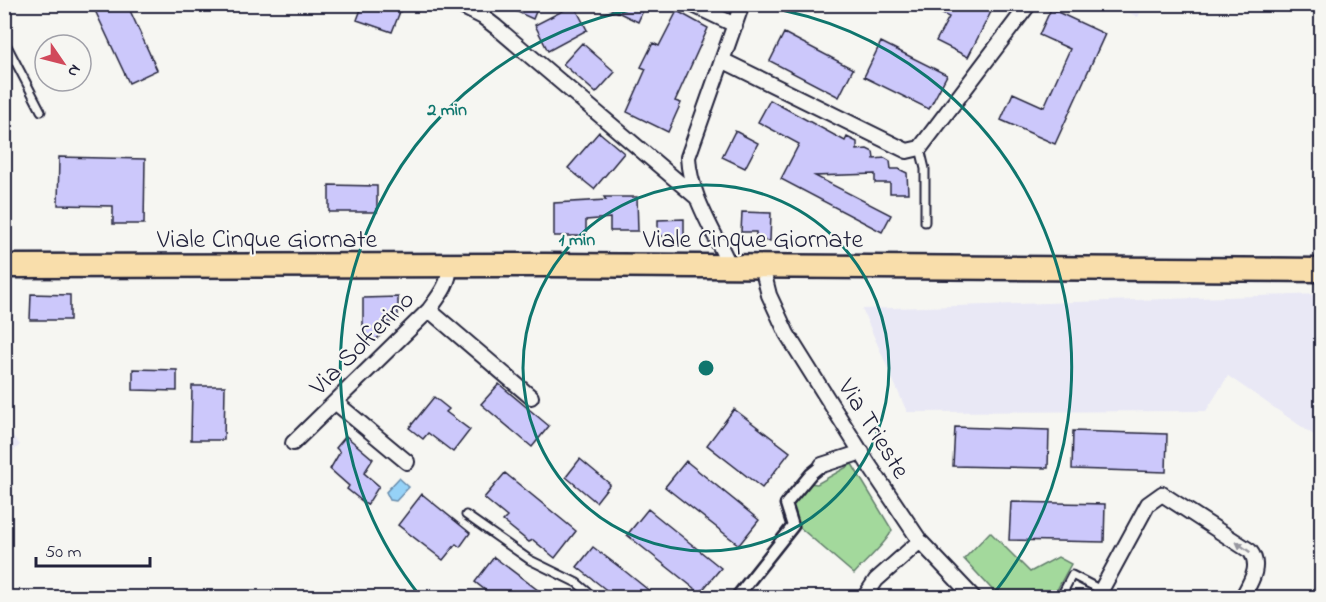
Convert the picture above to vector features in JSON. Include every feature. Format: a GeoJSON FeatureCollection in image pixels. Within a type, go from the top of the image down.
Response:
{"type":"FeatureCollection","features":[{"type":"Feature","properties":{"kind":"main road","name":"Viale Cinque Giornate"},"geometry":{"type":"LineString","coordinates":[[4,266],[1322,270]]}},
{"type":"Feature","properties":{"kind":"street"},"geometry":{"type":"LineString","coordinates":[[457,4],[490,22],[695,196]]}},
{"type":"Feature","properties":{"kind":"street"},"geometry":{"type":"LineString","coordinates":[[691,4],[735,25]]}},
{"type":"Feature","properties":{"kind":"street"},"geometry":{"type":"LineString","coordinates":[[730,267],[695,196],[688,174],[688,157],[741,4]]}},
{"type":"Feature","properties":{"kind":"street"},"geometry":{"type":"LineString","coordinates":[[722,60],[907,151],[920,148],[1029,4]]}},
{"type":"Feature","properties":{"kind":"street","name":"Via Solferino"},"geometry":{"type":"LineString","coordinates":[[293,443],[429,310],[443,291],[449,278],[450,266]]}},
{"type":"Feature","properties":{"kind":"street","name":"Via Trieste"},"geometry":{"type":"LineString","coordinates":[[762,267],[769,295],[787,334],[862,452],[920,541],[974,597]]}},
{"type":"Feature","properties":{"kind":"street"},"geometry":{"type":"LineString","coordinates":[[429,310],[531,397]]}},
{"type":"Feature","properties":{"kind":"street"},"geometry":{"type":"LineString","coordinates":[[335,402],[407,462]]}},
{"type":"Feature","properties":{"kind":"street"},"geometry":{"type":"LineString","coordinates":[[736,597],[793,526],[786,504],[811,474],[822,465],[862,452]]}},
{"type":"Feature","properties":{"kind":"street"},"geometry":{"type":"LineString","coordinates":[[1099,594],[1148,504],[1162,494],[1250,551],[1256,567],[1242,597]]}},
{"type":"Feature","properties":{"kind":"street"},"geometry":{"type":"LineString","coordinates":[[864,597],[882,574],[920,541]]}},
{"type":"Feature","properties":{"kind":"lane"},"geometry":{"type":"LineString","coordinates":[[4,40],[40,111]]}},
{"type":"Feature","properties":{"kind":"lane"},"geometry":{"type":"LineString","coordinates":[[920,148],[925,170],[925,222]]}},
{"type":"Feature","properties":{"kind":"lane"},"geometry":{"type":"LineString","coordinates":[[466,514],[530,560],[577,583],[594,597]]}},
{"type":"Feature","properties":{"kind":"lane"},"geometry":{"type":"LineString","coordinates":[[1060,597],[1072,574],[1099,594]]}},
{"type":"Feature","properties":{"kind":"shaded area"},"geometry":{"type":"Polygon","coordinates":[[[1144,4],[1138,17],[1113,5],[1144,4]]]}},
{"type":"Feature","properties":{"kind":"shaded area"},"geometry":{"type":"Polygon","coordinates":[[[1321,294],[1321,440],[1228,376],[1206,411],[907,412],[862,309],[1321,294]]]}},
{"type":"Feature","properties":{"kind":"shaded area"},"geometry":{"type":"Polygon","coordinates":[[[4,425],[20,445],[5,458],[4,458],[4,425]]]}},
{"type":"Feature","properties":{"kind":"green space"},"geometry":{"type":"Polygon","coordinates":[[[852,464],[892,530],[881,546],[854,574],[797,525],[790,505],[808,483],[817,484],[852,464]]]}},
{"type":"Feature","properties":{"kind":"green space"},"geometry":{"type":"Polygon","coordinates":[[[990,532],[1030,572],[1058,557],[1071,564],[1053,597],[999,597],[964,559],[990,532]]]}},
{"type":"Feature","properties":{"kind":"water"},"geometry":{"type":"Polygon","coordinates":[[[399,478],[409,487],[396,501],[390,500],[386,492],[399,478]]]}},
{"type":"Feature","properties":{"kind":"building"},"geometry":{"type":"Polygon","coordinates":[[[92,4],[127,4],[157,70],[129,83],[92,4]]]}},
{"type":"Feature","properties":{"kind":"building"},"geometry":{"type":"Polygon","coordinates":[[[363,4],[403,4],[392,32],[357,20],[363,4]]]}},
{"type":"Feature","properties":{"kind":"building"},"geometry":{"type":"Polygon","coordinates":[[[500,4],[539,4],[533,19],[500,4]]]}},
{"type":"Feature","properties":{"kind":"building"},"geometry":{"type":"Polygon","coordinates":[[[601,4],[646,4],[638,22],[601,4]]]}},
{"type":"Feature","properties":{"kind":"building"},"geometry":{"type":"Polygon","coordinates":[[[921,4],[995,4],[968,57],[936,41],[949,17],[921,4]]]}},
{"type":"Feature","properties":{"kind":"building"},"geometry":{"type":"Polygon","coordinates":[[[574,5],[587,30],[548,51],[535,25],[574,5]]]}},
{"type":"Feature","properties":{"kind":"building"},"geometry":{"type":"Polygon","coordinates":[[[1051,9],[1105,34],[1055,144],[1001,120],[1013,93],[1044,107],[1070,49],[1039,35],[1051,9]]]}},
{"type":"Feature","properties":{"kind":"building"},"geometry":{"type":"Polygon","coordinates":[[[677,11],[708,28],[675,101],[681,103],[668,132],[627,112],[646,69],[641,67],[653,43],[659,46],[677,11]]]}},
{"type":"Feature","properties":{"kind":"building"},"geometry":{"type":"Polygon","coordinates":[[[784,33],[853,69],[839,97],[770,61],[784,33]]]}},
{"type":"Feature","properties":{"kind":"building"},"geometry":{"type":"Polygon","coordinates":[[[881,42],[947,75],[929,109],[864,77],[881,42]]]}},
{"type":"Feature","properties":{"kind":"building"},"geometry":{"type":"Polygon","coordinates":[[[582,43],[615,72],[596,93],[563,64],[582,43]]]}},
{"type":"Feature","properties":{"kind":"building"},"geometry":{"type":"Polygon","coordinates":[[[770,100],[845,141],[847,137],[857,142],[857,150],[867,149],[873,152],[874,159],[885,158],[890,161],[891,169],[899,169],[907,173],[908,193],[890,193],[890,183],[875,183],[875,174],[815,176],[891,215],[882,232],[781,179],[799,144],[758,122],[770,100]]]}},
{"type":"Feature","properties":{"kind":"building"},"geometry":{"type":"Polygon","coordinates":[[[735,131],[758,143],[745,168],[722,157],[735,131]]]}},
{"type":"Feature","properties":{"kind":"building"},"geometry":{"type":"Polygon","coordinates":[[[599,132],[624,153],[594,189],[568,168],[599,132]]]}},
{"type":"Feature","properties":{"kind":"building"},"geometry":{"type":"Polygon","coordinates":[[[59,157],[145,159],[144,224],[113,224],[113,206],[58,205],[59,157]]]}},
{"type":"Feature","properties":{"kind":"building"},"geometry":{"type":"Polygon","coordinates":[[[329,185],[377,186],[377,212],[329,212],[329,185]]]}},
{"type":"Feature","properties":{"kind":"building"},"geometry":{"type":"Polygon","coordinates":[[[604,197],[637,197],[638,231],[610,231],[610,218],[586,220],[586,236],[554,236],[554,203],[606,200],[604,197]]]}},
{"type":"Feature","properties":{"kind":"building"},"geometry":{"type":"Polygon","coordinates":[[[742,212],[771,213],[770,241],[756,240],[756,232],[741,232],[742,212]]]}},
{"type":"Feature","properties":{"kind":"building"},"geometry":{"type":"Polygon","coordinates":[[[684,219],[684,242],[671,242],[671,236],[658,236],[658,220],[684,219]]]}},
{"type":"Feature","properties":{"kind":"building"},"geometry":{"type":"Polygon","coordinates":[[[31,294],[70,295],[70,320],[30,320],[31,294]]]}},
{"type":"Feature","properties":{"kind":"building"},"geometry":{"type":"Polygon","coordinates":[[[398,297],[398,315],[392,322],[385,322],[385,330],[377,339],[363,339],[363,298],[398,297]]]}},
{"type":"Feature","properties":{"kind":"building"},"geometry":{"type":"Polygon","coordinates":[[[133,369],[177,370],[177,391],[133,390],[133,369]]]}},
{"type":"Feature","properties":{"kind":"building"},"geometry":{"type":"Polygon","coordinates":[[[499,384],[549,426],[532,447],[481,404],[499,384]]]}},
{"type":"Feature","properties":{"kind":"building"},"geometry":{"type":"Polygon","coordinates":[[[192,386],[225,386],[224,440],[191,440],[192,386]]]}},
{"type":"Feature","properties":{"kind":"building"},"geometry":{"type":"Polygon","coordinates":[[[434,397],[449,409],[446,412],[470,430],[453,452],[428,433],[423,439],[409,428],[434,397]]]}},
{"type":"Feature","properties":{"kind":"building"},"geometry":{"type":"Polygon","coordinates":[[[734,409],[790,452],[762,488],[707,445],[734,409]]]}},
{"type":"Feature","properties":{"kind":"building"},"geometry":{"type":"Polygon","coordinates":[[[955,427],[1049,430],[1048,468],[953,466],[955,427]]]}},
{"type":"Feature","properties":{"kind":"building"},"geometry":{"type":"Polygon","coordinates":[[[1073,431],[1167,434],[1166,472],[1072,469],[1073,431]]]}},
{"type":"Feature","properties":{"kind":"building"},"geometry":{"type":"Polygon","coordinates":[[[346,436],[373,459],[364,473],[379,486],[367,505],[347,489],[349,486],[330,469],[340,452],[336,448],[346,436]]]}},
{"type":"Feature","properties":{"kind":"building"},"geometry":{"type":"Polygon","coordinates":[[[580,459],[610,484],[596,502],[566,477],[580,459]]]}},
{"type":"Feature","properties":{"kind":"building"},"geometry":{"type":"Polygon","coordinates":[[[686,461],[759,520],[739,545],[665,487],[686,461]]]}},
{"type":"Feature","properties":{"kind":"building"},"geometry":{"type":"Polygon","coordinates":[[[505,473],[576,531],[555,558],[533,540],[529,542],[503,521],[507,517],[484,498],[505,473]]]}},
{"type":"Feature","properties":{"kind":"building"},"geometry":{"type":"Polygon","coordinates":[[[422,494],[470,533],[460,547],[456,544],[443,560],[398,525],[422,494]]]}},
{"type":"Feature","properties":{"kind":"building"},"geometry":{"type":"Polygon","coordinates":[[[1011,502],[1105,504],[1104,542],[1009,540],[1011,502]]]}},
{"type":"Feature","properties":{"kind":"building"},"geometry":{"type":"Polygon","coordinates":[[[648,509],[721,568],[700,593],[627,535],[648,509]]]}},
{"type":"Feature","properties":{"kind":"building"},"geometry":{"type":"Polygon","coordinates":[[[593,547],[657,597],[604,597],[609,592],[577,567],[593,547]]]}},
{"type":"Feature","properties":{"kind":"building"},"geometry":{"type":"Polygon","coordinates":[[[494,557],[547,597],[494,597],[475,582],[494,557]]]}}]}
